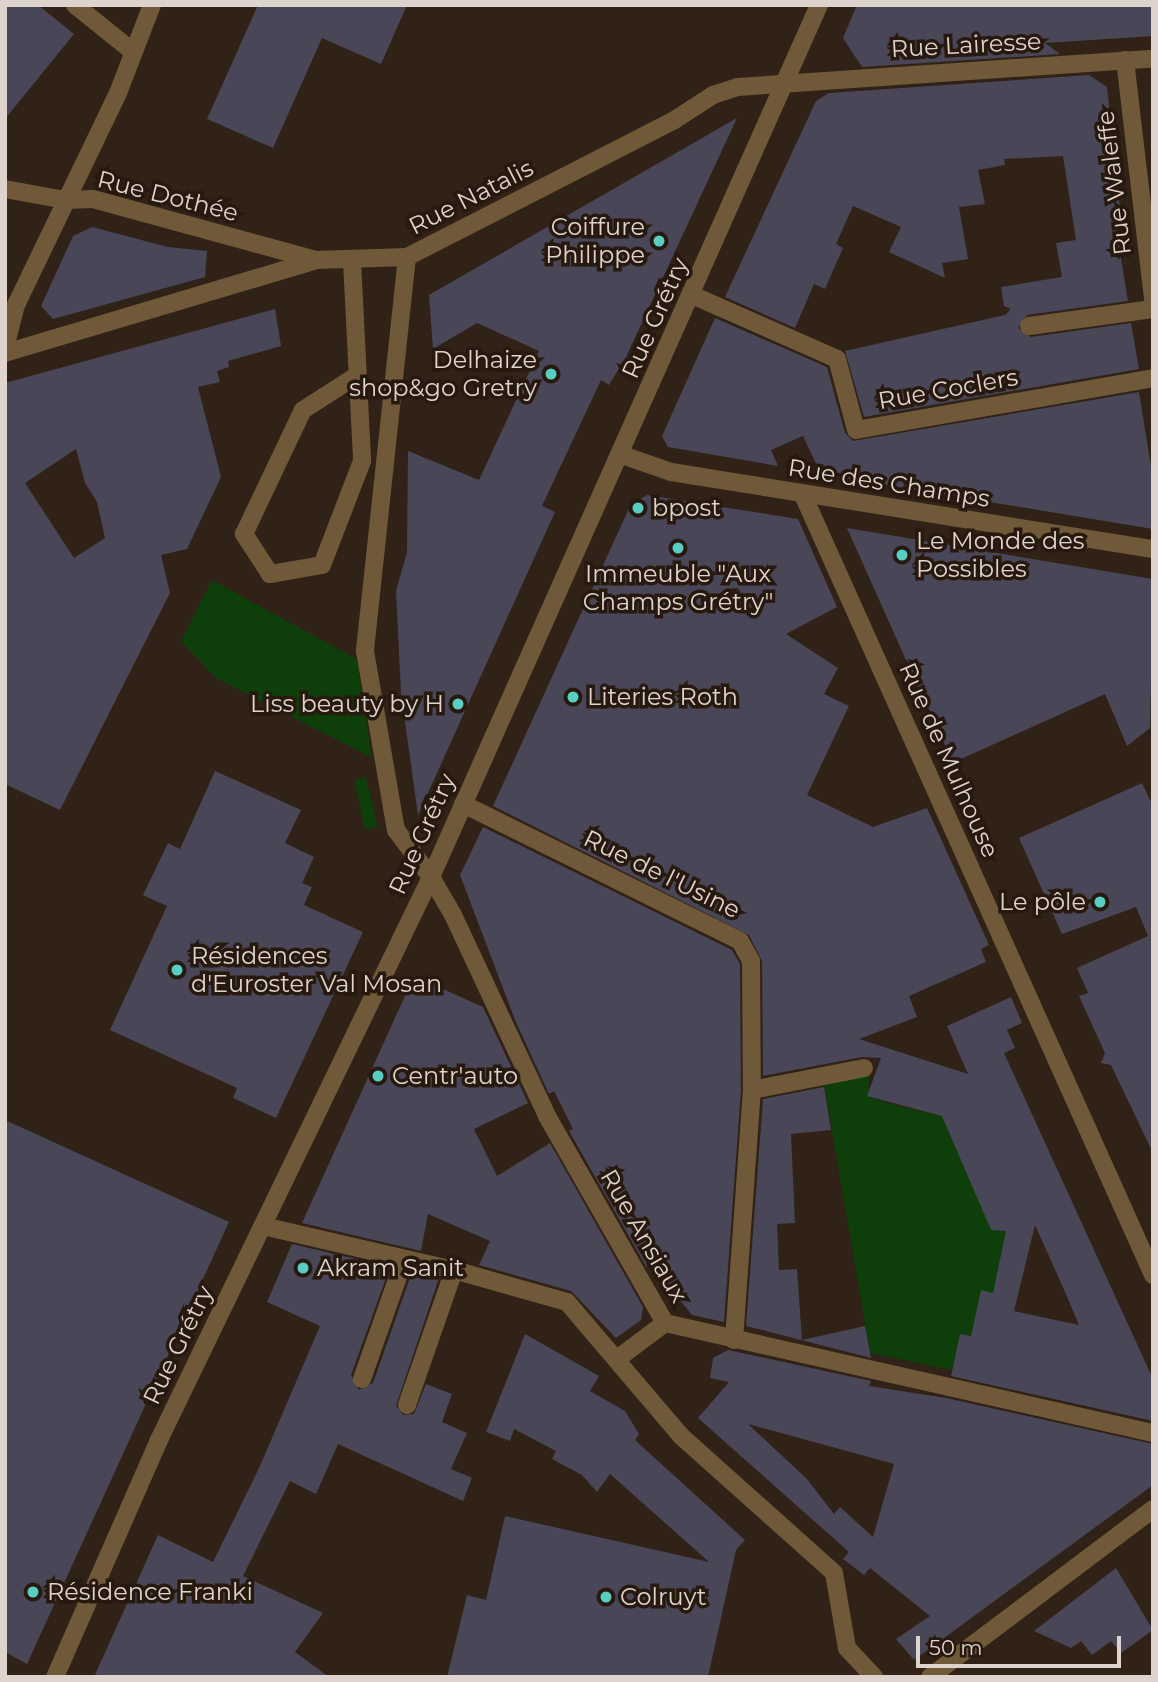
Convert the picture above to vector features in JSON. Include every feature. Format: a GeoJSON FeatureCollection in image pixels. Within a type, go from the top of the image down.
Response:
{"type":"FeatureCollection","features":[{"type":"Feature","properties":{"kind":"street"},"geometry":{"type":"LineString","coordinates":[[75,5],[132,51]]}},
{"type":"Feature","properties":{"kind":"street"},"geometry":{"type":"LineString","coordinates":[[5,351],[16,305],[118,93],[152,5]]}},
{"type":"Feature","properties":{"kind":"street","name":"Rue Grétry"},"geometry":{"type":"LineString","coordinates":[[55,1677],[158,1442],[431,877],[622,454],[819,5]]}},
{"type":"Feature","properties":{"kind":"street","name":"Rue Lairesse"},"geometry":{"type":"LineString","coordinates":[[782,85],[1153,59]]}},
{"type":"Feature","properties":{"kind":"street","name":"Rue Waleffe"},"geometry":{"type":"LineString","coordinates":[[1125,60],[1153,299]]}},
{"type":"Feature","properties":{"kind":"street","name":"Rue Natalis"},"geometry":{"type":"LineString","coordinates":[[5,351],[316,260],[352,261],[407,257],[673,121],[713,96],[737,87],[782,85]]}},
{"type":"Feature","properties":{"kind":"street","name":"Rue Dothée"},"geometry":{"type":"LineString","coordinates":[[5,189],[65,200],[93,199],[316,260]]}},
{"type":"Feature","properties":{"kind":"street","name":"Rue Ansiaux"},"geometry":{"type":"LineString","coordinates":[[407,257],[365,651],[396,830],[431,877],[547,1116],[665,1323],[1153,1433]]}},
{"type":"Feature","properties":{"kind":"street"},"geometry":{"type":"LineString","coordinates":[[352,261],[362,461],[322,565],[270,574],[244,534],[303,410],[356,376]]}},
{"type":"Feature","properties":{"kind":"street","name":"Rue Coclers"},"geometry":{"type":"LineString","coordinates":[[692,295],[837,359],[856,430],[1153,378]]}},
{"type":"Feature","properties":{"kind":"street"},"geometry":{"type":"LineString","coordinates":[[1029,326],[1153,309]]}},
{"type":"Feature","properties":{"kind":"street","name":"Rue des Champs"},"geometry":{"type":"LineString","coordinates":[[622,454],[671,472],[1153,549]]}},
{"type":"Feature","properties":{"kind":"street","name":"Rue de Mulhouse"},"geometry":{"type":"LineString","coordinates":[[803,495],[1153,1275]]}},
{"type":"Feature","properties":{"kind":"street","name":"Rue de l'Usine"},"geometry":{"type":"LineString","coordinates":[[463,804],[740,941],[751,961],[752,1090],[734,1340]]}},
{"type":"Feature","properties":{"kind":"street"},"geometry":{"type":"LineString","coordinates":[[752,1090],[864,1068]]}},
{"type":"Feature","properties":{"kind":"street"},"geometry":{"type":"LineString","coordinates":[[263,1226],[454,1270],[567,1302],[621,1356],[726,1471],[816,1545]]}},
{"type":"Feature","properties":{"kind":"street"},"geometry":{"type":"LineString","coordinates":[[362,1379],[404,1260]]}},
{"type":"Feature","properties":{"kind":"street"},"geometry":{"type":"LineString","coordinates":[[407,1405],[454,1270]]}},
{"type":"Feature","properties":{"kind":"street"},"geometry":{"type":"LineString","coordinates":[[621,1356],[665,1323]]}},
{"type":"Feature","properties":{"kind":"street"},"geometry":{"type":"LineString","coordinates":[[621,1356],[700,1455],[834,1573],[847,1648],[874,1677]]}},
{"type":"Feature","properties":{"kind":"street"},"geometry":{"type":"LineString","coordinates":[[930,1677],[1153,1509]]}},
{"type":"Feature","properties":{"kind":"green space"},"geometry":{"type":"Polygon","coordinates":[[[212,580],[357,659],[372,758],[216,678],[181,641],[212,580]]]}},
{"type":"Feature","properties":{"kind":"green space"},"geometry":{"type":"Polygon","coordinates":[[[366,777],[378,827],[365,830],[354,780],[366,777]]]}},
{"type":"Feature","properties":{"kind":"green space"},"geometry":{"type":"Polygon","coordinates":[[[870,1073],[868,1096],[933,1114],[934,1089],[991,1229],[1008,1231],[994,1293],[972,1336],[960,1334],[952,1370],[870,1353],[824,1084],[870,1073]]]}},
{"type":"Feature","properties":{"kind":"building"},"geometry":{"type":"Polygon","coordinates":[[[5,5],[38,5],[74,34],[5,119],[5,5]]]}},
{"type":"Feature","properties":{"kind":"building"},"geometry":{"type":"Polygon","coordinates":[[[258,5],[407,5],[381,64],[322,38],[273,148],[207,119],[258,5]]]}},
{"type":"Feature","properties":{"kind":"building"},"geometry":{"type":"Polygon","coordinates":[[[857,5],[1153,5],[1153,36],[1045,43],[1060,54],[862,67],[843,38],[857,5]]]}},
{"type":"Feature","properties":{"kind":"building"},"geometry":{"type":"Polygon","coordinates":[[[1089,75],[1107,87],[1120,209],[1113,210],[1128,301],[1027,315],[1018,328],[1031,337],[1131,323],[1139,369],[864,417],[845,351],[1005,315],[1011,309],[1004,306],[1001,287],[1062,277],[1056,243],[1076,240],[1063,156],[1004,159],[1005,165],[978,170],[985,204],[959,207],[968,259],[942,263],[945,278],[889,252],[901,227],[853,206],[836,244],[843,248],[825,289],[814,284],[795,328],[725,297],[816,101],[829,93],[1089,75]]]}},
{"type":"Feature","properties":{"kind":"building"},"geometry":{"type":"Polygon","coordinates":[[[737,118],[626,357],[609,385],[601,380],[542,506],[555,512],[418,815],[401,693],[396,591],[407,552],[408,451],[479,480],[539,351],[477,323],[433,349],[429,295],[737,118]]]}},
{"type":"Feature","properties":{"kind":"building"},"geometry":{"type":"Polygon","coordinates":[[[92,227],[168,247],[207,251],[205,277],[53,319],[41,306],[73,236],[92,227]]]}},
{"type":"Feature","properties":{"kind":"building"},"geometry":{"type":"Polygon","coordinates":[[[275,309],[281,346],[228,361],[229,367],[217,371],[220,382],[198,387],[221,477],[187,549],[161,555],[170,593],[60,810],[5,784],[5,383],[275,309]],[[76,449],[25,483],[74,558],[105,538],[97,502],[85,483],[76,449]]]}},
{"type":"Feature","properties":{"kind":"building"},"geometry":{"type":"Polygon","coordinates":[[[715,318],[827,367],[845,433],[853,441],[1139,392],[1153,479],[1153,529],[821,474],[803,436],[771,450],[778,466],[668,447],[662,436],[715,318]]]}},
{"type":"Feature","properties":{"kind":"building"},"geometry":{"type":"Polygon","coordinates":[[[647,495],[798,519],[837,607],[786,634],[838,668],[824,694],[849,706],[807,795],[873,827],[927,808],[989,945],[981,949],[986,962],[909,996],[917,1017],[859,1039],[968,1074],[947,1026],[1011,997],[1022,1023],[1007,1030],[1015,1048],[1004,1053],[1153,1379],[1153,1421],[951,1376],[960,1334],[971,1336],[981,1290],[993,1293],[1006,1231],[991,1230],[942,1116],[867,1096],[881,1058],[862,1057],[763,1076],[762,961],[749,935],[493,806],[631,504],[647,495]],[[1035,1225],[1014,1311],[1079,1325],[1035,1225]]]}},
{"type":"Feature","properties":{"kind":"building"},"geometry":{"type":"Polygon","coordinates":[[[847,528],[1153,579],[1150,728],[1127,746],[1105,694],[952,763],[847,528]]]}},
{"type":"Feature","properties":{"kind":"building","name":"Résidences d'Euroster Val Mosan"},"geometry":{"type":"Polygon","coordinates":[[[215,771],[301,810],[285,843],[314,857],[302,883],[312,887],[304,905],[363,932],[276,1118],[233,1098],[237,1088],[110,1030],[167,906],[143,895],[168,843],[180,849],[215,771]]]}},
{"type":"Feature","properties":{"kind":"building","name":"Le pôle"},"geometry":{"type":"Polygon","coordinates":[[[1142,783],[1153,806],[1153,1153],[1111,1065],[1101,1063],[1105,1053],[1079,996],[1088,993],[1077,968],[1148,936],[1136,907],[1062,934],[1019,838],[1142,783]]]}},
{"type":"Feature","properties":{"kind":"building"},"geometry":{"type":"Polygon","coordinates":[[[483,827],[732,950],[740,964],[741,1090],[724,1322],[692,1315],[647,1259],[647,1268],[569,1131],[573,1129],[554,1091],[549,1094],[515,1020],[460,875],[483,827]]]}},
{"type":"Feature","properties":{"kind":"building"},"geometry":{"type":"Polygon","coordinates":[[[414,976],[483,1007],[528,1103],[474,1129],[497,1176],[550,1143],[643,1307],[641,1320],[616,1338],[571,1291],[479,1265],[490,1241],[428,1214],[421,1251],[302,1223],[414,976]]]}},
{"type":"Feature","properties":{"kind":"building"},"geometry":{"type":"Polygon","coordinates":[[[824,1087],[831,1130],[791,1134],[795,1223],[777,1224],[779,1270],[797,1269],[802,1340],[865,1326],[871,1358],[746,1326],[763,1099],[824,1087]]]}},
{"type":"Feature","properties":{"kind":"building"},"geometry":{"type":"Polygon","coordinates":[[[5,1120],[229,1222],[27,1664],[5,1652],[5,1120]]]}},
{"type":"Feature","properties":{"kind":"building"},"geometry":{"type":"Polygon","coordinates":[[[292,1244],[390,1267],[351,1375],[359,1390],[373,1383],[412,1272],[439,1278],[396,1406],[403,1415],[414,1414],[426,1384],[452,1394],[442,1422],[467,1433],[451,1469],[472,1478],[463,1501],[338,1444],[316,1494],[290,1481],[243,1576],[323,1613],[295,1652],[329,1677],[94,1677],[158,1535],[213,1562],[260,1466],[320,1326],[267,1302],[292,1244]]]}},
{"type":"Feature","properties":{"kind":"building","name":"Colruyt"},"geometry":{"type":"Polygon","coordinates":[[[525,1334],[599,1376],[590,1391],[625,1411],[639,1434],[635,1440],[745,1540],[736,1550],[708,1677],[447,1677],[467,1595],[486,1600],[505,1516],[709,1562],[610,1474],[597,1492],[582,1475],[552,1459],[556,1451],[514,1429],[510,1441],[486,1432],[525,1334]]]}},
{"type":"Feature","properties":{"kind":"building"},"geometry":{"type":"Polygon","coordinates":[[[728,1350],[871,1381],[869,1386],[946,1398],[1153,1444],[1153,1485],[914,1660],[896,1639],[930,1616],[870,1568],[864,1575],[843,1559],[849,1552],[698,1418],[729,1382],[710,1378],[713,1358],[728,1350]],[[748,1424],[807,1479],[834,1514],[840,1507],[873,1537],[894,1464],[748,1424]]]}},
{"type":"Feature","properties":{"kind":"building"},"geometry":{"type":"Polygon","coordinates":[[[1116,1568],[1153,1630],[1121,1653],[1111,1641],[1092,1655],[1081,1641],[1071,1648],[1034,1631],[1116,1568]]]}},
{"type":"Feature","properties":{"kind":"place","name":"Coiffure Philippe"},"geometry":{"type":"Point","coordinates":[659,241]}},
{"type":"Feature","properties":{"kind":"place","name":"Delhaize shop&go Gretry"},"geometry":{"type":"Point","coordinates":[551,374]}},
{"type":"Feature","properties":{"kind":"place","name":"bpost"},"geometry":{"type":"Point","coordinates":[638,508]}},
{"type":"Feature","properties":{"kind":"place","name":"Immeuble \"Aux Champs Grétry\""},"geometry":{"type":"Point","coordinates":[678,548]}},
{"type":"Feature","properties":{"kind":"place","name":"Le Monde des Possibles"},"geometry":{"type":"Point","coordinates":[902,555]}},
{"type":"Feature","properties":{"kind":"place","name":"Literies Roth"},"geometry":{"type":"Point","coordinates":[573,697]}},
{"type":"Feature","properties":{"kind":"place","name":"Liss beauty by H"},"geometry":{"type":"Point","coordinates":[458,704]}},
{"type":"Feature","properties":{"kind":"place","name":"Le pôle"},"geometry":{"type":"Point","coordinates":[1100,902]}},
{"type":"Feature","properties":{"kind":"place","name":"Résidences d'Euroster Val Mosan"},"geometry":{"type":"Point","coordinates":[177,970]}},
{"type":"Feature","properties":{"kind":"place","name":"Centr'auto"},"geometry":{"type":"Point","coordinates":[378,1076]}},
{"type":"Feature","properties":{"kind":"place","name":"Akram Sanit"},"geometry":{"type":"Point","coordinates":[303,1268]}},
{"type":"Feature","properties":{"kind":"place","name":"Résidence Franki"},"geometry":{"type":"Point","coordinates":[33,1592]}},
{"type":"Feature","properties":{"kind":"place","name":"Colruyt"},"geometry":{"type":"Point","coordinates":[606,1597]}}]}
